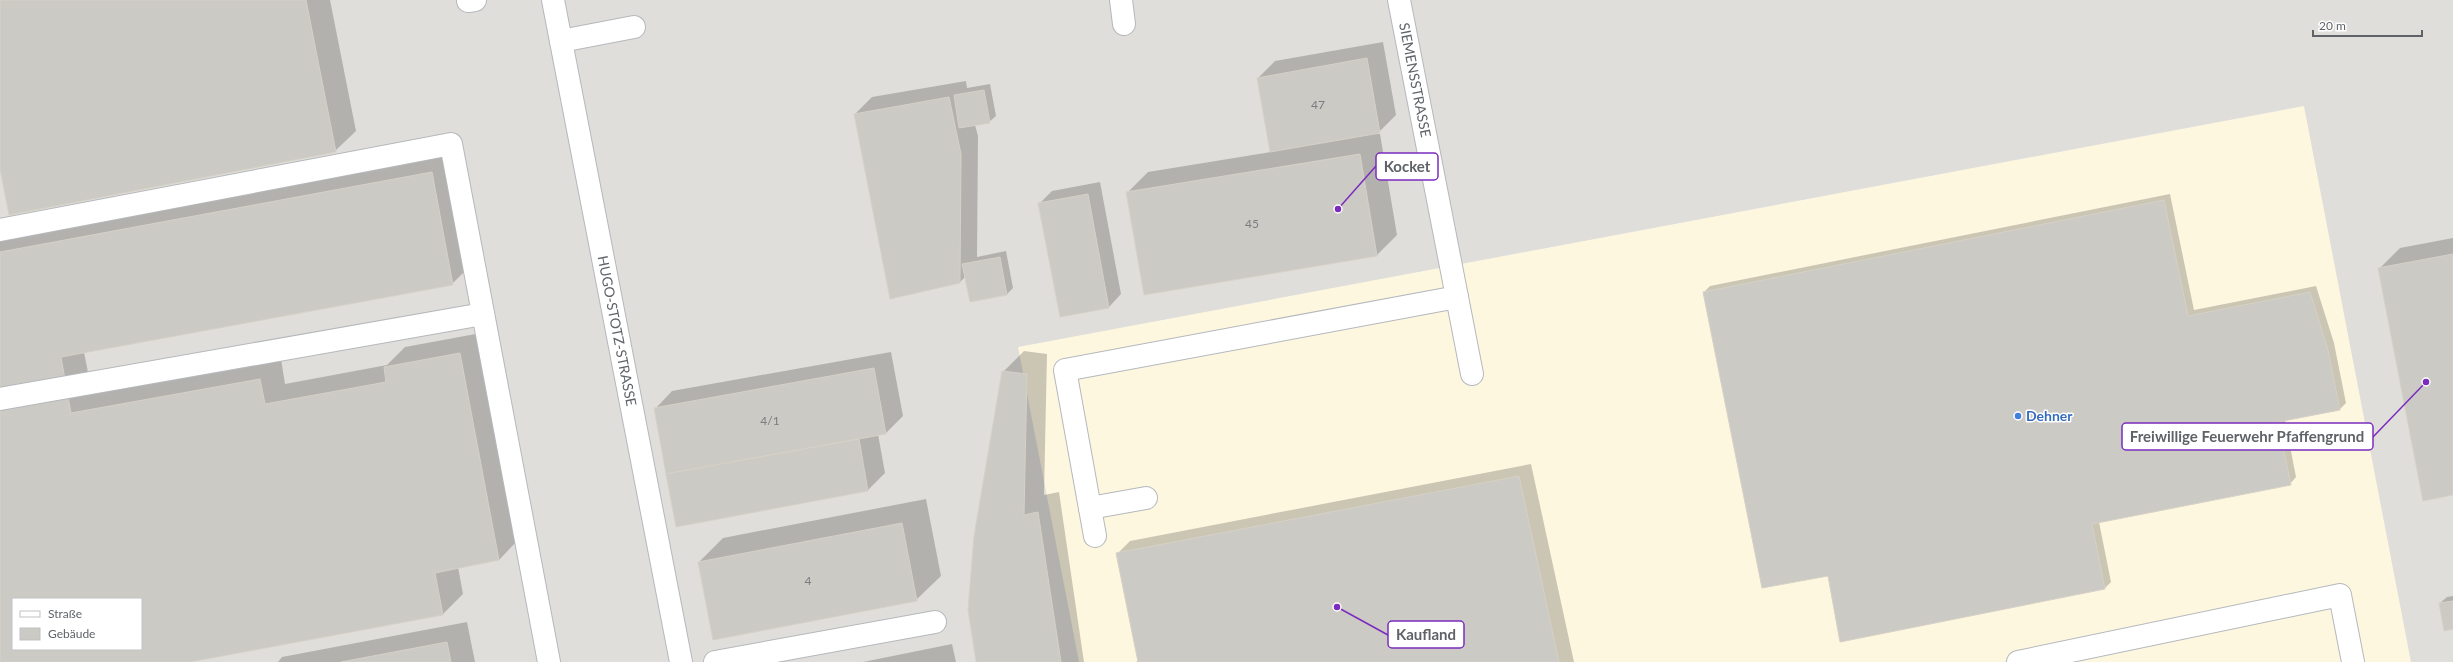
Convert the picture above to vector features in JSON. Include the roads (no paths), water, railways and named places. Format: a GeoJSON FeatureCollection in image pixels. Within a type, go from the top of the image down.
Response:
{"type":"FeatureCollection","features":[{"type":"Feature","properties":{"kind":"street","name":"HUGO-STOTZ-STRASSE"},"geometry":{"type":"LineString","coordinates":[[553,0],[681,662]]}},
{"type":"Feature","properties":{"kind":"street"},"geometry":{"type":"LineString","coordinates":[[1121,0],[1124,24]]}},
{"type":"Feature","properties":{"kind":"street","name":"SIEMENSSTRASSE"},"geometry":{"type":"LineString","coordinates":[[1399,0],[1472,374]]}},
{"type":"Feature","properties":{"kind":"street"},"geometry":{"type":"LineString","coordinates":[[561,41],[634,27]]}},
{"type":"Feature","properties":{"kind":"street"},"geometry":{"type":"LineString","coordinates":[[0,230],[451,144],[549,662]]}},
{"type":"Feature","properties":{"kind":"street"},"geometry":{"type":"LineString","coordinates":[[1095,536],[1065,370],[1457,297]]}},
{"type":"Feature","properties":{"kind":"street"},"geometry":{"type":"LineString","coordinates":[[0,399],[483,314]]}},
{"type":"Feature","properties":{"kind":"street"},"geometry":{"type":"LineString","coordinates":[[1090,508],[1146,498]]}},
{"type":"Feature","properties":{"kind":"street"},"geometry":{"type":"LineString","coordinates":[[2018,662],[2340,595],[2353,662]]}},
{"type":"Feature","properties":{"kind":"street"},"geometry":{"type":"LineString","coordinates":[[715,662],[935,622]]}},
{"type":"Feature","properties":{"kind":"place","name":"Kocket"},"geometry":{"type":"Point","coordinates":[1338,209]}},
{"type":"Feature","properties":{"kind":"place","name":"Freiwillige Feuerwehr Pfaffengrund"},"geometry":{"type":"Point","coordinates":[2426,382]}},
{"type":"Feature","properties":{"kind":"place","name":"Dehner"},"geometry":{"type":"Point","coordinates":[2018,416]}},
{"type":"Feature","properties":{"kind":"place","name":"Kaufland"},"geometry":{"type":"Point","coordinates":[1337,607]}}]}
